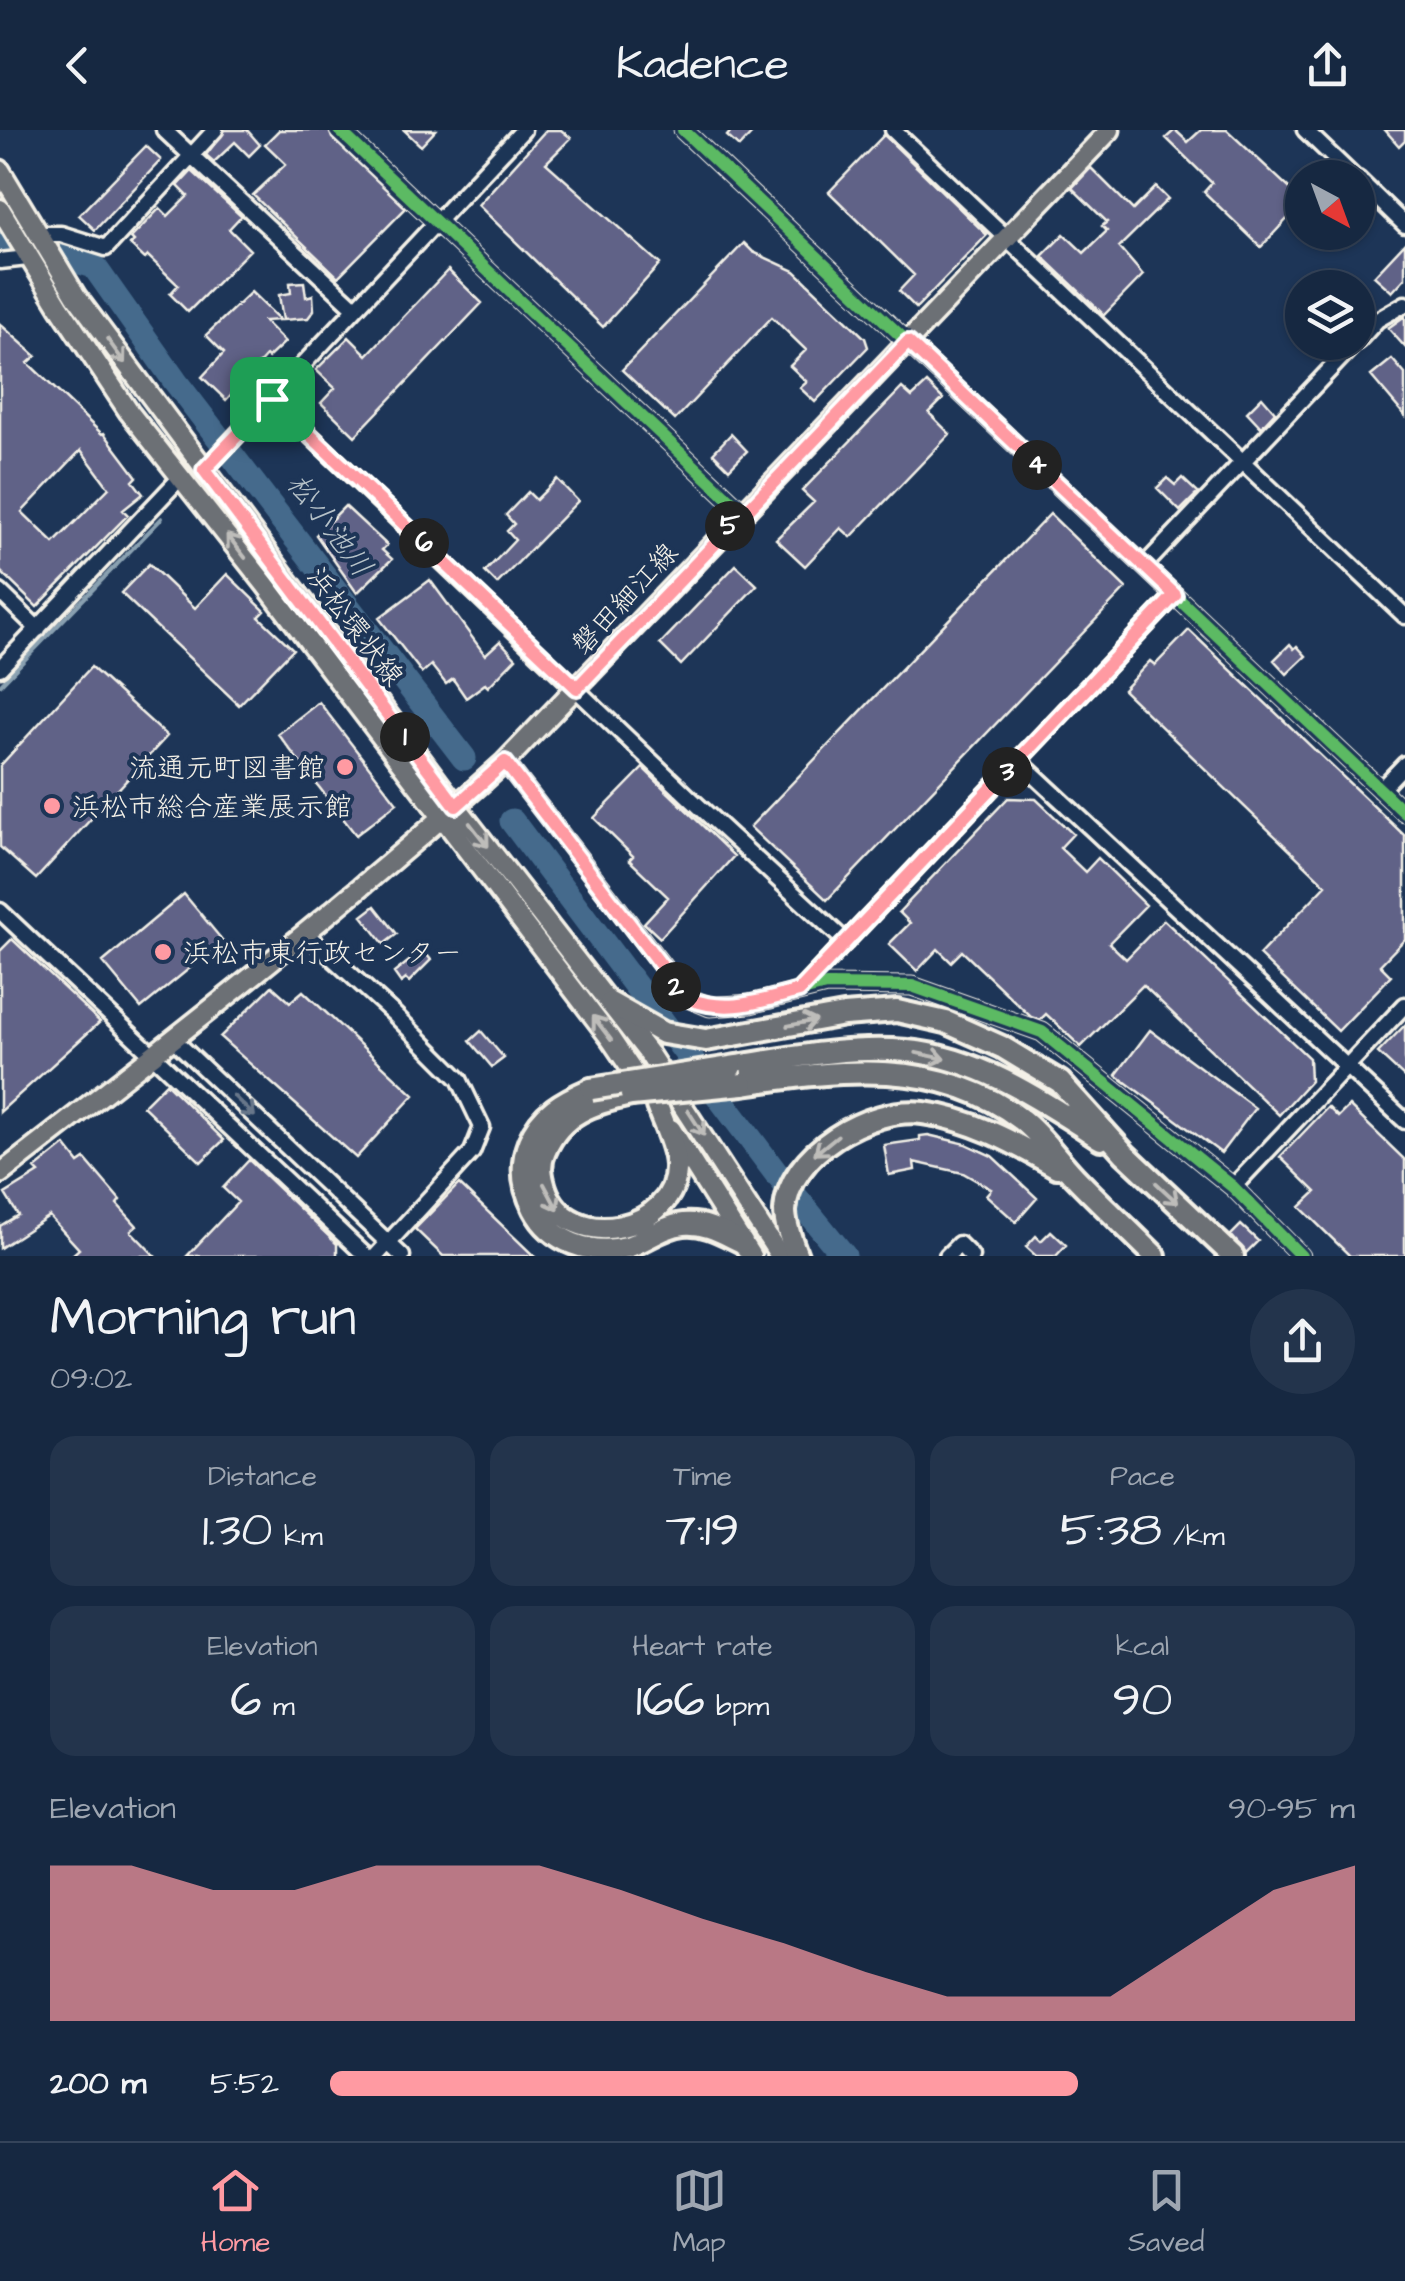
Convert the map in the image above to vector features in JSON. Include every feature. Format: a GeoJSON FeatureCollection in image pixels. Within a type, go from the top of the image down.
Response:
{"type":"FeatureCollection","features":[{"type":"Feature","properties":{"kind":"highway"},"geometry":{"type":"LineString","coordinates":[[610,1003],[663,1033],[706,1040],[844,1015],[897,1011],[946,1022],[1002,1047],[1060,1082],[1125,1154],[1234,1256]]}},
{"type":"Feature","properties":{"kind":"highway"},"geometry":{"type":"LineString","coordinates":[[746,1249],[698,1223],[679,1224],[626,1247],[592,1250],[562,1240],[548,1229],[526,1192],[523,1172],[526,1151],[544,1116],[565,1100],[591,1089],[841,1050],[909,1051],[958,1062],[1031,1093],[1125,1154]]}},
{"type":"Feature","properties":{"kind":"highway"},"geometry":{"type":"LineString","coordinates":[[657,1106],[676,1168],[656,1211],[607,1232],[588,1230],[562,1215],[550,1203],[541,1175],[542,1158],[560,1125],[598,1102],[831,1072],[897,1072],[948,1082],[1024,1121],[1156,1256]]}},
{"type":"Feature","properties":{"kind":"highway"},"geometry":{"type":"LineString","coordinates":[[796,1256],[787,1226],[787,1200],[800,1170],[820,1148],[846,1130],[919,1112],[1004,1136],[1076,1178]]}},
{"type":"Feature","properties":{"kind":"main road","name":"磐田細江線"},"geometry":{"type":"LineString","coordinates":[[0,1174],[173,1039],[505,762],[1006,240],[1104,132]]}},
{"type":"Feature","properties":{"kind":"main road","name":"浜松環状線"},"geometry":{"type":"LineString","coordinates":[[0,170],[61,271],[208,464],[610,1038],[746,1249]]}},
{"type":"Feature","properties":{"kind":"main road","name":"浜松環状線"},"geometry":{"type":"LineString","coordinates":[[0,209],[129,412],[449,812],[610,1003],[688,1110],[780,1256]]}},
{"type":"Feature","properties":{"kind":"street"},"geometry":{"type":"LineString","coordinates":[[164,130],[355,308]]}},
{"type":"Feature","properties":{"kind":"street"},"geometry":{"type":"LineString","coordinates":[[37,234],[62,234],[106,248],[215,130]]}},
{"type":"Feature","properties":{"kind":"street"},"geometry":{"type":"LineString","coordinates":[[339,130],[743,512]]}},
{"type":"Feature","properties":{"kind":"street"},"geometry":{"type":"LineString","coordinates":[[208,464],[523,130]]}},
{"type":"Feature","properties":{"kind":"street"},"geometry":{"type":"LineString","coordinates":[[683,130],[1405,813]]}},
{"type":"Feature","properties":{"kind":"street"},"geometry":{"type":"LineString","coordinates":[[893,130],[1405,616]]}},
{"type":"Feature","properties":{"kind":"street"},"geometry":{"type":"LineString","coordinates":[[1305,130],[1337,160]]}},
{"type":"Feature","properties":{"kind":"street"},"geometry":{"type":"LineString","coordinates":[[1375,196],[1405,224]]}},
{"type":"Feature","properties":{"kind":"street"},"geometry":{"type":"LineString","coordinates":[[0,260],[28,258]]}},
{"type":"Feature","properties":{"kind":"street"},"geometry":{"type":"LineString","coordinates":[[1375,323],[1405,304]]}},
{"type":"Feature","properties":{"kind":"street"},"geometry":{"type":"LineString","coordinates":[[1144,566],[1340,360]]}},
{"type":"Feature","properties":{"kind":"street"},"geometry":{"type":"LineString","coordinates":[[272,399],[846,942]]}},
{"type":"Feature","properties":{"kind":"street"},"geometry":{"type":"LineString","coordinates":[[0,668],[181,477]]}},
{"type":"Feature","properties":{"kind":"street"},"geometry":{"type":"LineString","coordinates":[[0,592],[38,629]]}},
{"type":"Feature","properties":{"kind":"street"},"geometry":{"type":"LineString","coordinates":[[799,991],[1175,595]]}},
{"type":"Feature","properties":{"kind":"street"},"geometry":{"type":"LineString","coordinates":[[1018,760],[1405,1121]]}},
{"type":"Feature","properties":{"kind":"street"},"geometry":{"type":"LineString","coordinates":[[505,762],[686,998],[710,1007],[750,1004],[826,984],[912,986],[1042,1032],[1233,1186],[1300,1256]]}},
{"type":"Feature","properties":{"kind":"street"},"geometry":{"type":"LineString","coordinates":[[1380,790],[1405,764]]}},
{"type":"Feature","properties":{"kind":"street"},"geometry":{"type":"LineString","coordinates":[[0,911],[366,1256]]}},
{"type":"Feature","properties":{"kind":"street"},"geometry":{"type":"LineString","coordinates":[[304,932],[394,1012],[460,1079],[482,1127],[472,1152],[376,1256]]}},
{"type":"Feature","properties":{"kind":"street"},"geometry":{"type":"LineString","coordinates":[[1233,1186],[1405,1006]]}},
{"type":"Feature","properties":{"kind":"street"},"geometry":{"type":"LineString","coordinates":[[173,1039],[402,1256]]}},
{"type":"Feature","properties":{"kind":"street"},"geometry":{"type":"LineString","coordinates":[[948,1256],[959,1244],[971,1256]]}},
{"type":"Feature","properties":{"kind":"building"},"geometry":{"type":"Polygon","coordinates":[[[225,130],[247,130],[260,145],[249,156],[235,142],[214,162],[206,155],[225,130]]]}},
{"type":"Feature","properties":{"kind":"building"},"geometry":{"type":"Polygon","coordinates":[[[279,130],[329,130],[332,138],[406,208],[338,277],[253,195],[286,164],[265,144],[279,130]]]}},
{"type":"Feature","properties":{"kind":"building"},"geometry":{"type":"Polygon","coordinates":[[[404,130],[436,130],[421,146],[404,130]]]}},
{"type":"Feature","properties":{"kind":"building"},"geometry":{"type":"Polygon","coordinates":[[[546,130],[561,130],[571,138],[546,163],[660,264],[603,327],[478,205],[546,130]]]}},
{"type":"Feature","properties":{"kind":"building"},"geometry":{"type":"Polygon","coordinates":[[[732,130],[755,130],[739,147],[727,136],[732,130]]]}},
{"type":"Feature","properties":{"kind":"building"},"geometry":{"type":"Polygon","coordinates":[[[1175,130],[1188,142],[1201,130],[1227,130],[1285,184],[1285,221],[1261,247],[1204,192],[1212,183],[1166,138],[1175,130]]]}},
{"type":"Feature","properties":{"kind":"building"},"geometry":{"type":"Polygon","coordinates":[[[1385,130],[1405,130],[1405,140],[1399,146],[1385,130]]]}},
{"type":"Feature","properties":{"kind":"building"},"geometry":{"type":"Polygon","coordinates":[[[884,135],[987,235],[916,308],[899,291],[914,275],[829,192],[884,135]]]}},
{"type":"Feature","properties":{"kind":"building"},"geometry":{"type":"Polygon","coordinates":[[[146,146],[161,160],[95,230],[79,215],[146,146]]]}},
{"type":"Feature","properties":{"kind":"building"},"geometry":{"type":"Polygon","coordinates":[[[1091,168],[1133,210],[1156,187],[1168,199],[1119,247],[1143,275],[1104,315],[1042,256],[1064,234],[1084,253],[1107,231],[1102,226],[1107,222],[1072,188],[1091,168]]]}},
{"type":"Feature","properties":{"kind":"building"},"geometry":{"type":"Polygon","coordinates":[[[192,171],[241,216],[229,229],[250,250],[188,312],[170,294],[178,285],[148,256],[145,259],[130,245],[134,241],[131,238],[160,208],[168,216],[188,196],[178,186],[192,171]]]}},
{"type":"Feature","properties":{"kind":"building"},"geometry":{"type":"Polygon","coordinates":[[[744,243],[753,252],[795,271],[865,338],[868,347],[815,402],[800,388],[807,382],[790,366],[806,350],[772,317],[675,420],[622,370],[744,243]]]}},
{"type":"Feature","properties":{"kind":"building"},"geometry":{"type":"Polygon","coordinates":[[[1405,243],[1405,278],[1392,292],[1375,275],[1405,243]]]}},
{"type":"Feature","properties":{"kind":"building"},"geometry":{"type":"Polygon","coordinates":[[[448,270],[482,303],[355,436],[321,403],[335,388],[316,370],[349,337],[367,355],[448,270]]]}},
{"type":"Feature","properties":{"kind":"building"},"geometry":{"type":"Polygon","coordinates":[[[304,282],[306,297],[313,295],[314,310],[308,318],[283,320],[279,295],[291,293],[290,283],[304,282]]]}},
{"type":"Feature","properties":{"kind":"building"},"geometry":{"type":"Polygon","coordinates":[[[251,292],[280,320],[264,321],[285,342],[266,356],[226,400],[202,377],[224,353],[206,335],[251,292]]]}},
{"type":"Feature","properties":{"kind":"building"},"geometry":{"type":"Polygon","coordinates":[[[1405,316],[1405,347],[1388,328],[1405,316]]]}},
{"type":"Feature","properties":{"kind":"building"},"geometry":{"type":"Polygon","coordinates":[[[0,324],[36,356],[28,363],[104,433],[137,477],[133,481],[143,494],[123,510],[128,515],[37,607],[0,571],[0,324]],[[81,450],[22,512],[54,543],[109,488],[81,450]]]}},
{"type":"Feature","properties":{"kind":"building"},"geometry":{"type":"Polygon","coordinates":[[[1392,359],[1405,374],[1405,416],[1371,376],[1392,359]]]}},
{"type":"Feature","properties":{"kind":"building"},"geometry":{"type":"Polygon","coordinates":[[[927,383],[943,399],[929,413],[950,434],[851,537],[841,528],[805,566],[776,539],[814,502],[802,491],[902,388],[912,397],[927,383]]]}},
{"type":"Feature","properties":{"kind":"building"},"geometry":{"type":"Polygon","coordinates":[[[1262,397],[1275,412],[1261,427],[1247,412],[1262,397]]]}},
{"type":"Feature","properties":{"kind":"building"},"geometry":{"type":"Polygon","coordinates":[[[731,434],[747,451],[729,469],[713,453],[731,434]]]}},
{"type":"Feature","properties":{"kind":"building"},"geometry":{"type":"Polygon","coordinates":[[[1167,478],[1175,485],[1182,478],[1198,493],[1180,511],[1157,488],[1167,478]]]}},
{"type":"Feature","properties":{"kind":"building"},"geometry":{"type":"Polygon","coordinates":[[[557,479],[578,501],[497,584],[485,572],[515,540],[507,531],[514,524],[506,515],[528,492],[536,500],[557,479]]]}},
{"type":"Feature","properties":{"kind":"building"},"geometry":{"type":"Polygon","coordinates":[[[345,506],[387,545],[382,550],[392,559],[357,593],[316,535],[345,506]]]}},
{"type":"Feature","properties":{"kind":"building"},"geometry":{"type":"Polygon","coordinates":[[[1050,514],[1126,588],[827,900],[750,827],[1050,514]]]}},
{"type":"Feature","properties":{"kind":"building"},"geometry":{"type":"Polygon","coordinates":[[[149,564],[195,608],[227,574],[265,611],[259,617],[293,649],[239,705],[121,593],[149,564]]]}},
{"type":"Feature","properties":{"kind":"building"},"geometry":{"type":"Polygon","coordinates":[[[736,565],[757,585],[681,665],[660,644],[736,565]]]}},
{"type":"Feature","properties":{"kind":"building"},"geometry":{"type":"Polygon","coordinates":[[[430,580],[485,655],[500,641],[516,658],[488,687],[485,684],[466,698],[453,679],[446,684],[431,665],[422,673],[379,618],[430,580]]]}},
{"type":"Feature","properties":{"kind":"building"},"geometry":{"type":"Polygon","coordinates":[[[1189,630],[1405,836],[1405,939],[1380,965],[1391,976],[1338,1031],[1259,955],[1326,885],[1123,690],[1150,661],[1155,665],[1189,630]]]}},
{"type":"Feature","properties":{"kind":"building"},"geometry":{"type":"Polygon","coordinates":[[[1290,644],[1306,656],[1287,674],[1274,660],[1290,644]]]}},
{"type":"Feature","properties":{"kind":"building","name":"浜松市総合産業展示館"},"geometry":{"type":"Polygon","coordinates":[[[91,667],[167,736],[36,879],[0,847],[0,766],[91,667]]]}},
{"type":"Feature","properties":{"kind":"building"},"geometry":{"type":"Polygon","coordinates":[[[319,702],[397,803],[356,835],[278,734],[319,702]]]}},
{"type":"Feature","properties":{"kind":"building"},"geometry":{"type":"Polygon","coordinates":[[[643,768],[734,856],[660,938],[644,923],[668,897],[629,860],[633,856],[594,818],[643,768]]]}},
{"type":"Feature","properties":{"kind":"building"},"geometry":{"type":"Polygon","coordinates":[[[1008,798],[1036,799],[1073,834],[1060,848],[1085,872],[1098,858],[1146,905],[1109,943],[1126,959],[1164,920],[1309,1058],[1310,1081],[1279,1115],[1143,985],[1081,1047],[1046,1014],[1040,1020],[1031,1017],[962,951],[951,962],[938,949],[917,971],[889,944],[910,923],[899,912],[1008,798]]]}},
{"type":"Feature","properties":{"kind":"building","name":"浜松市東行政センター"},"geometry":{"type":"Polygon","coordinates":[[[184,894],[223,941],[141,1008],[103,962],[184,894]]]}},
{"type":"Feature","properties":{"kind":"building"},"geometry":{"type":"Polygon","coordinates":[[[375,906],[397,934],[384,944],[362,916],[375,906]]]}},
{"type":"Feature","properties":{"kind":"building"},"geometry":{"type":"Polygon","coordinates":[[[12,939],[100,1022],[0,1112],[0,951],[12,939]]]}},
{"type":"Feature","properties":{"kind":"building"},"geometry":{"type":"Polygon","coordinates":[[[423,950],[431,960],[409,982],[406,979],[401,983],[394,973],[423,950]]]}},
{"type":"Feature","properties":{"kind":"building"},"geometry":{"type":"Polygon","coordinates":[[[272,986],[290,1002],[303,991],[414,1095],[356,1158],[220,1037],[272,986]]]}},
{"type":"Feature","properties":{"kind":"building"},"geometry":{"type":"Polygon","coordinates":[[[1405,1025],[1405,1078],[1378,1053],[1405,1025]]]}},
{"type":"Feature","properties":{"kind":"building"},"geometry":{"type":"Polygon","coordinates":[[[1150,1030],[1255,1108],[1221,1153],[1116,1075],[1150,1030]]]}},
{"type":"Feature","properties":{"kind":"building"},"geometry":{"type":"Polygon","coordinates":[[[481,1031],[504,1058],[492,1067],[470,1041],[481,1031]]]}},
{"type":"Feature","properties":{"kind":"building"},"geometry":{"type":"Polygon","coordinates":[[[166,1083],[224,1140],[201,1162],[143,1106],[166,1083]]]}},
{"type":"Feature","properties":{"kind":"building"},"geometry":{"type":"Polygon","coordinates":[[[1349,1106],[1405,1160],[1405,1256],[1350,1256],[1300,1207],[1316,1192],[1280,1157],[1328,1107],[1338,1117],[1349,1106]]]}},
{"type":"Feature","properties":{"kind":"building"},"geometry":{"type":"Polygon","coordinates":[[[920,1136],[966,1144],[992,1156],[1037,1198],[1016,1222],[986,1195],[991,1189],[963,1173],[914,1162],[915,1170],[889,1175],[884,1145],[920,1140],[920,1136]]]}},
{"type":"Feature","properties":{"kind":"building"},"geometry":{"type":"Polygon","coordinates":[[[65,1145],[79,1163],[85,1159],[120,1200],[117,1204],[137,1226],[131,1231],[155,1256],[71,1256],[79,1249],[49,1216],[0,1248],[0,1226],[18,1215],[5,1194],[39,1173],[35,1169],[65,1145]]]}},
{"type":"Feature","properties":{"kind":"building"},"geometry":{"type":"Polygon","coordinates":[[[249,1160],[337,1244],[337,1256],[187,1256],[238,1202],[223,1188],[249,1160]]]}},
{"type":"Feature","properties":{"kind":"building"},"geometry":{"type":"Polygon","coordinates":[[[459,1184],[534,1256],[443,1256],[415,1229],[459,1184]]]}},
{"type":"Feature","properties":{"kind":"building"},"geometry":{"type":"Polygon","coordinates":[[[1241,1225],[1258,1241],[1246,1253],[1231,1235],[1241,1225]]]}},
{"type":"Feature","properties":{"kind":"building"},"geometry":{"type":"Polygon","coordinates":[[[1051,1231],[1066,1245],[1056,1256],[1036,1256],[1026,1247],[1036,1236],[1041,1241],[1051,1231]]]}},
{"type":"Feature","properties":{"kind":"waterway","name":"松小池川"},"geometry":{"type":"LineString","coordinates":[[0,239],[94,266],[175,381],[464,758]]}},
{"type":"Feature","properties":{"kind":"waterway"},"geometry":{"type":"LineString","coordinates":[[0,685],[162,518]]}},
{"type":"Feature","properties":{"kind":"waterway","name":"松小池川"},"geometry":{"type":"LineString","coordinates":[[512,821],[776,1173],[844,1256]]}},
{"type":"Feature","properties":{"kind":"cycle path"},"geometry":{"type":"LineString","coordinates":[[339,130],[743,512]]}},
{"type":"Feature","properties":{"kind":"cycle path"},"geometry":{"type":"LineString","coordinates":[[683,130],[1405,813]]}},
{"type":"Feature","properties":{"kind":"cycle path"},"geometry":{"type":"LineString","coordinates":[[505,762],[686,997],[710,1007],[750,1004],[826,985],[912,986],[1042,1032],[1233,1187],[1301,1256]]}},
{"type":"Feature","properties":{"kind":"place","name":"流通元町図書館"},"geometry":{"type":"Point","coordinates":[345,767]}},
{"type":"Feature","properties":{"kind":"place","name":"浜松市総合産業展示館"},"geometry":{"type":"Point","coordinates":[52,806]}},
{"type":"Feature","properties":{"kind":"place","name":"浜松市東行政センター"},"geometry":{"type":"Point","coordinates":[163,952]}},
{"type":"Feature","properties":{"kind":"route"},"geometry":{"type":"LineString","coordinates":[[908,342],[1175,595],[799,991],[750,1004],[710,1007],[686,998],[671,982],[505,762],[456,806],[204,470],[272,399],[577,688],[908,342]]}}]}
